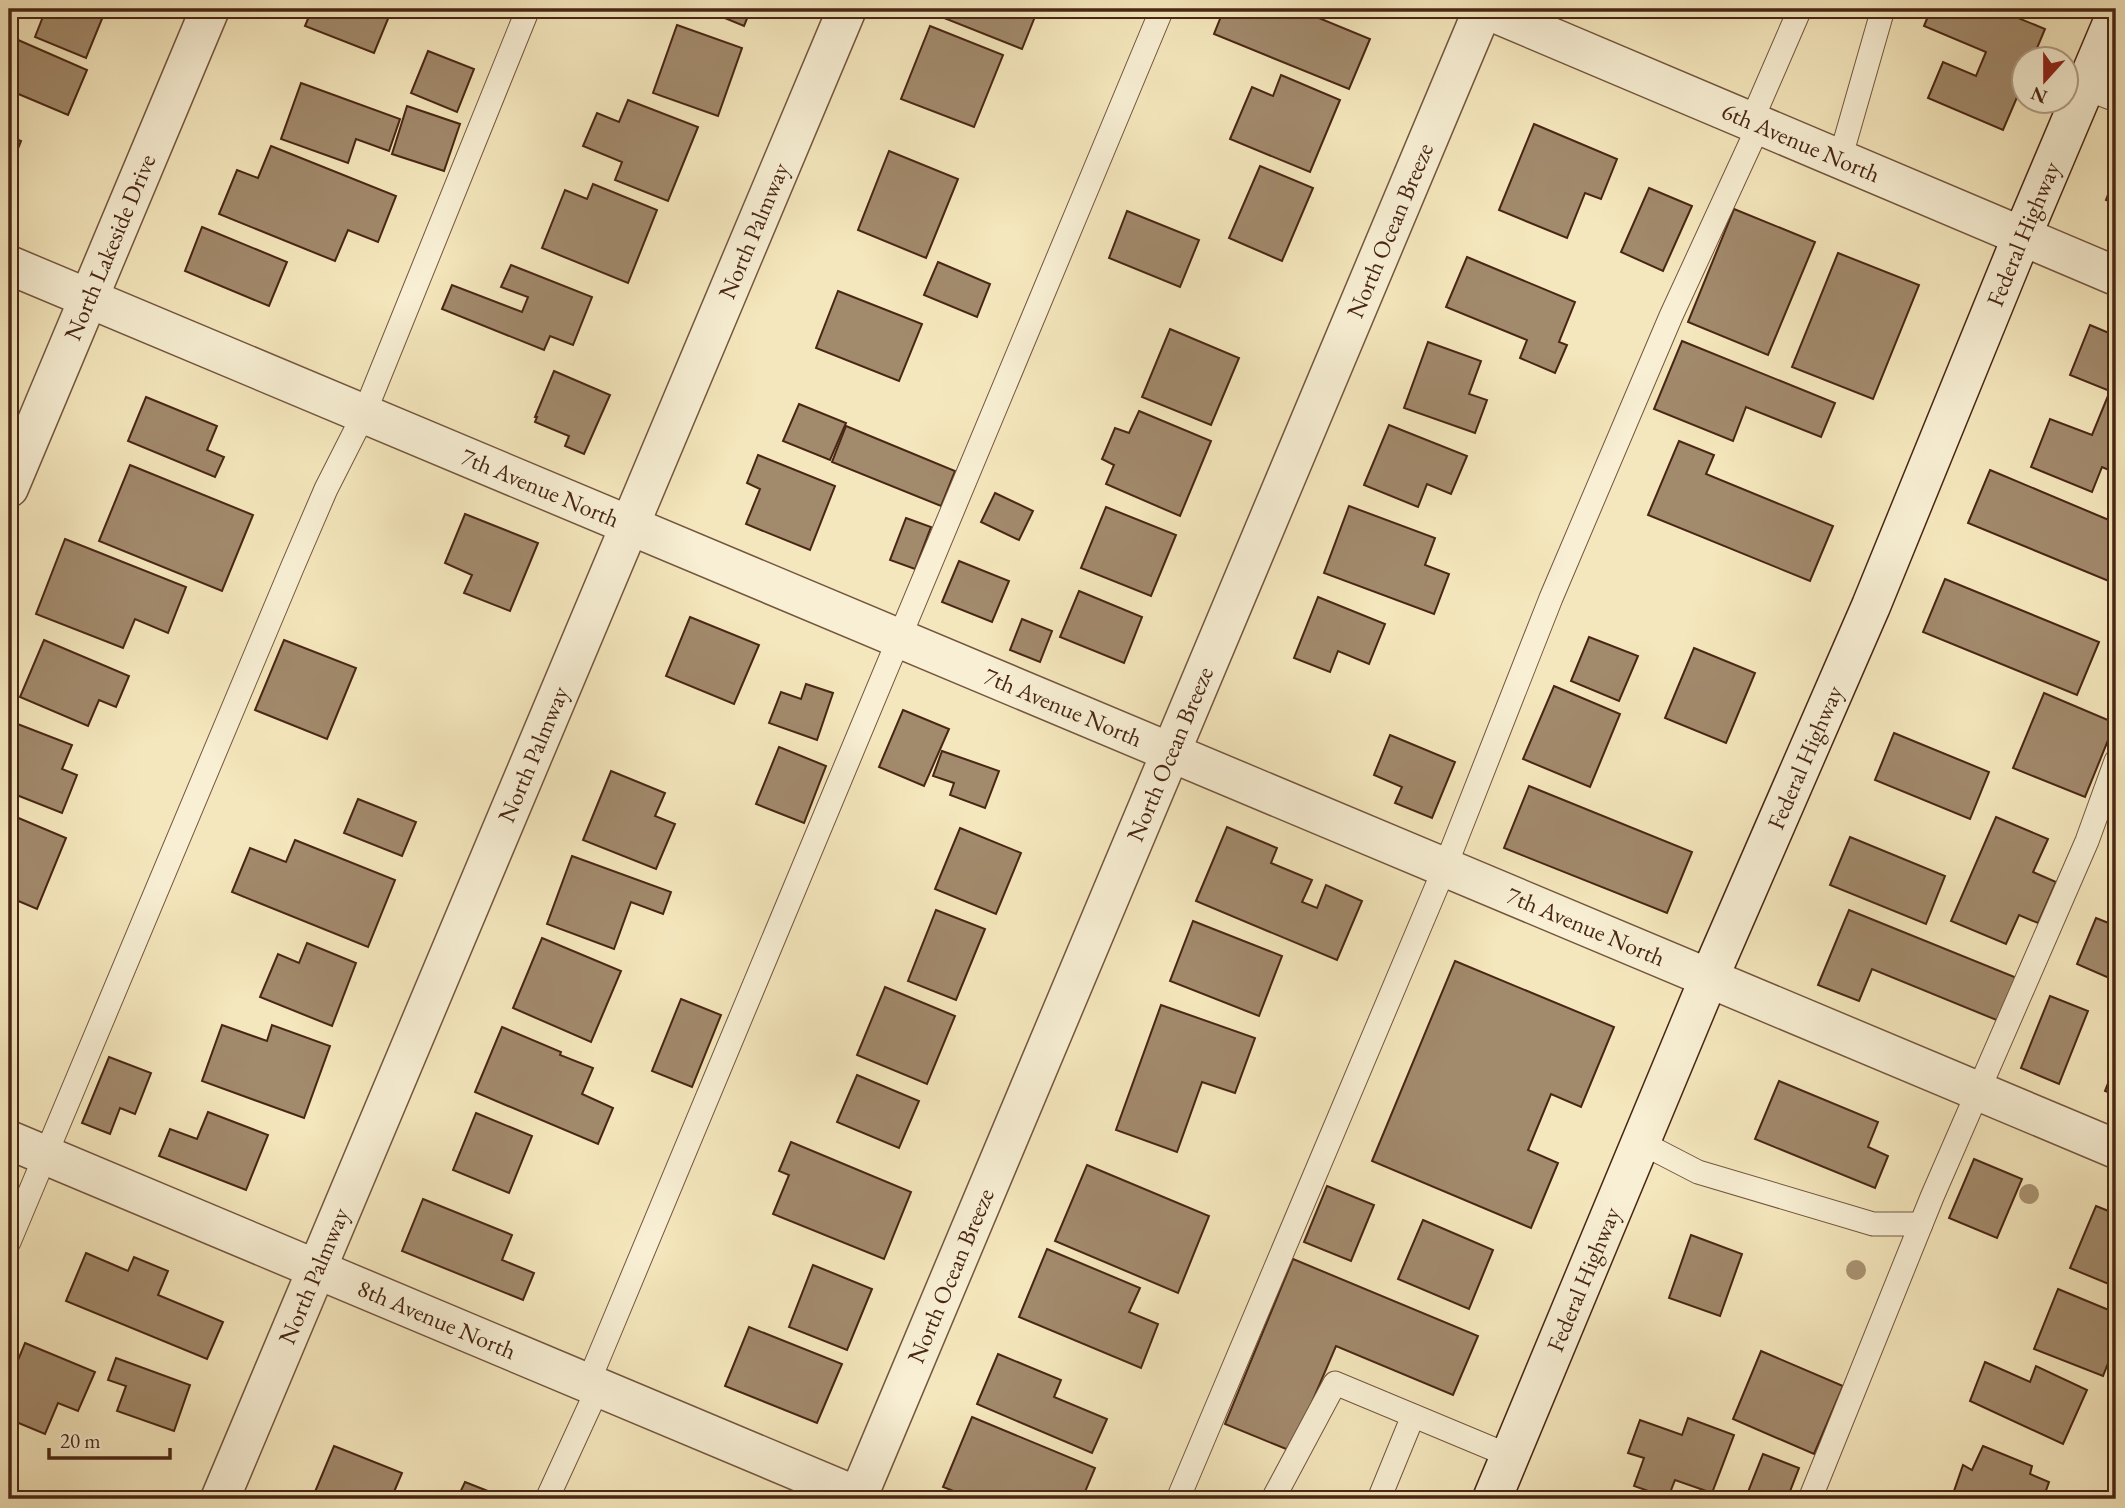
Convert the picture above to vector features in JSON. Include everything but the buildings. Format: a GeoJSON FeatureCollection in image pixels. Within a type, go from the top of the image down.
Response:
{"type":"FeatureCollection","features":[{"type":"Feature","properties":{"kind":"street","name":"North Lakeside Drive"},"geometry":{"type":"LineString","coordinates":[[9,488],[210,9]]}},
{"type":"Feature","properties":{"kind":"street","name":"North Palmway"},"geometry":{"type":"LineString","coordinates":[[220,1499],[846,9]]}},
{"type":"Feature","properties":{"kind":"street","name":"6th Avenue North"},"geometry":{"type":"LineString","coordinates":[[1484,9],[2116,276]]}},
{"type":"Feature","properties":{"kind":"street","name":"North Ocean Breeze"},"geometry":{"type":"LineString","coordinates":[[860,1498],[1484,9]]}},
{"type":"Feature","properties":{"kind":"street","name":"Federal Highway"},"geometry":{"type":"LineString","coordinates":[[1492,1499],[1709,978],[1871,606],[2022,236],[2101,94],[2116,14]]}},
{"type":"Feature","properties":{"kind":"street","name":"7th Avenue North"},"geometry":{"type":"LineString","coordinates":[[9,265],[2116,1149]]}},
{"type":"Feature","properties":{"kind":"street","name":"8th Avenue North"},"geometry":{"type":"LineString","coordinates":[[9,1140],[860,1498]]}},
{"type":"Feature","properties":{"kind":"lane"},"geometry":{"type":"LineString","coordinates":[[9,1242],[292,568],[326,489],[364,414],[528,9]]}},
{"type":"Feature","properties":{"kind":"lane"},"geometry":{"type":"LineString","coordinates":[[547,1499],[899,639],[1162,9]]}},
{"type":"Feature","properties":{"kind":"lane"},"geometry":{"type":"LineString","coordinates":[[1178,1499],[1445,867],[1556,585],[1755,123],[1800,9]]}},
{"type":"Feature","properties":{"kind":"lane"},"geometry":{"type":"LineString","coordinates":[[1840,159],[1884,9]]}},
{"type":"Feature","properties":{"kind":"lane"},"geometry":{"type":"LineString","coordinates":[[1810,1499],[1921,1224],[2087,841],[2116,761]]}},
{"type":"Feature","properties":{"kind":"lane"},"geometry":{"type":"LineString","coordinates":[[1640,1142],[1698,1172],[1832,1213],[1873,1224],[1921,1224]]}},
{"type":"Feature","properties":{"kind":"lane"},"geometry":{"type":"LineString","coordinates":[[1273,1499],[1335,1384],[1510,1456]]}},
{"type":"Feature","properties":{"kind":"lane"},"geometry":{"type":"LineString","coordinates":[[1379,1499],[1413,1416]]}}]}
